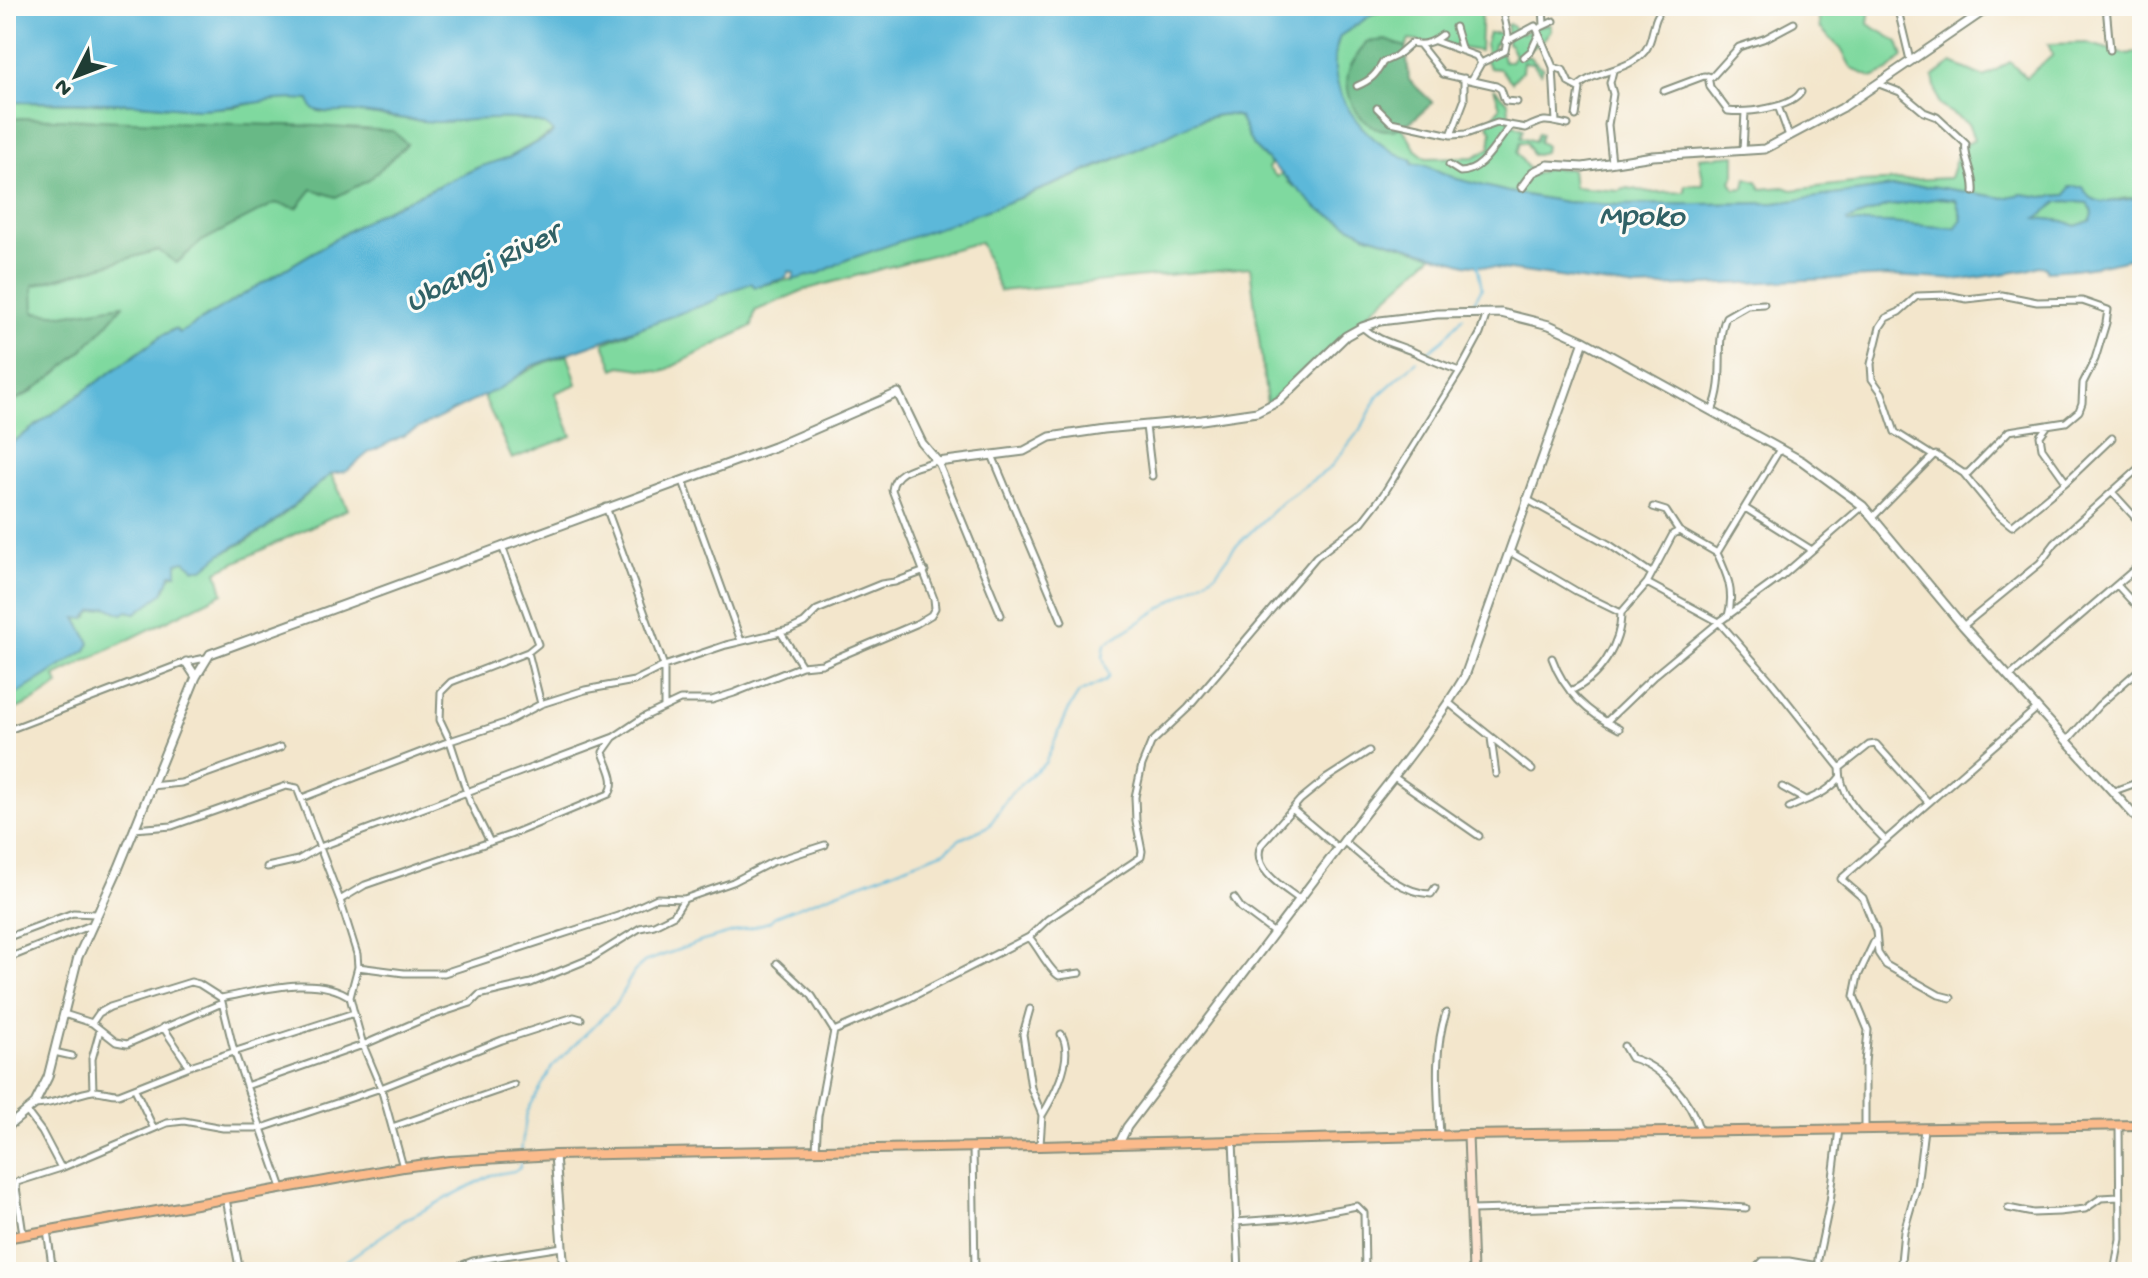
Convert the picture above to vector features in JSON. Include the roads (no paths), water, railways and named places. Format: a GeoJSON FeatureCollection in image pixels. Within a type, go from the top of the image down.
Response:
{"type":"FeatureCollection","features":[{"type":"Feature","properties":{"kind":"main road"},"geometry":{"type":"LineString","coordinates":[[6,1238],[403,1167],[555,1155],[1468,1135],[2142,1125]]}},
{"type":"Feature","properties":{"kind":"main road"},"geometry":{"type":"LineString","coordinates":[[1468,1135],[1473,1272]]}},
{"type":"Feature","properties":{"kind":"street"},"geometry":{"type":"LineString","coordinates":[[1543,6],[1544,25]]}},
{"type":"Feature","properties":{"kind":"street"},"geometry":{"type":"LineString","coordinates":[[1897,6],[1910,60]]}},
{"type":"Feature","properties":{"kind":"street"},"geometry":{"type":"LineString","coordinates":[[1522,187],[1540,167],[1583,167],[1653,156],[1765,149],[1879,84],[1991,6]]}},
{"type":"Feature","properties":{"kind":"street"},"geometry":{"type":"LineString","coordinates":[[2106,6],[2110,50]]}},
{"type":"Feature","properties":{"kind":"street"},"geometry":{"type":"LineString","coordinates":[[1578,87],[1584,81],[1613,71],[1646,50],[1658,15]]}},
{"type":"Feature","properties":{"kind":"street"},"geometry":{"type":"LineString","coordinates":[[1472,79],[1481,63],[1505,51],[1508,35],[1504,17]]}},
{"type":"Feature","properties":{"kind":"street"},"geometry":{"type":"LineString","coordinates":[[1524,57],[1531,51],[1538,32],[1554,21]]}},
{"type":"Feature","properties":{"kind":"street"},"geometry":{"type":"LineString","coordinates":[[1664,91],[1716,74],[1739,47],[1766,38],[1794,23]]}},
{"type":"Feature","properties":{"kind":"street"},"geometry":{"type":"LineString","coordinates":[[1505,42],[1535,26],[1553,67],[1556,122]]}},
{"type":"Feature","properties":{"kind":"street"},"geometry":{"type":"LineString","coordinates":[[1455,27],[1462,51]]}},
{"type":"Feature","properties":{"kind":"street"},"geometry":{"type":"LineString","coordinates":[[1357,86],[1370,81],[1383,62],[1411,43],[1420,45],[1435,41],[1442,35]]}},
{"type":"Feature","properties":{"kind":"street"},"geometry":{"type":"LineString","coordinates":[[1435,41],[1476,56],[1481,63]]}},
{"type":"Feature","properties":{"kind":"street"},"geometry":{"type":"LineString","coordinates":[[1420,45],[1443,74],[1496,86],[1501,89],[1505,101],[1517,102]]}},
{"type":"Feature","properties":{"kind":"street"},"geometry":{"type":"LineString","coordinates":[[1553,67],[1563,70],[1569,83],[1580,89],[1576,116]]}},
{"type":"Feature","properties":{"kind":"street"},"geometry":{"type":"LineString","coordinates":[[1612,162],[1608,125],[1613,71]]}},
{"type":"Feature","properties":{"kind":"street"},"geometry":{"type":"LineString","coordinates":[[1708,76],[1710,87],[1725,109],[1745,112],[1778,106],[1797,99],[1801,92]]}},
{"type":"Feature","properties":{"kind":"street"},"geometry":{"type":"LineString","coordinates":[[1451,135],[1464,101],[1464,78]]}},
{"type":"Feature","properties":{"kind":"street"},"geometry":{"type":"LineString","coordinates":[[1879,84],[1900,92],[1924,112],[1937,117],[1966,144],[1964,151],[1975,179],[1974,192]]}},
{"type":"Feature","properties":{"kind":"street"},"geometry":{"type":"LineString","coordinates":[[1778,106],[1789,136]]}},
{"type":"Feature","properties":{"kind":"street"},"geometry":{"type":"LineString","coordinates":[[1377,108],[1391,122],[1451,135],[1466,134],[1497,123],[1526,128],[1539,120],[1568,125]]}},
{"type":"Feature","properties":{"kind":"street"},"geometry":{"type":"LineString","coordinates":[[1743,151],[1745,112]]}},
{"type":"Feature","properties":{"kind":"street"},"geometry":{"type":"LineString","coordinates":[[1449,165],[1460,172],[1475,168],[1511,126]]}},
{"type":"Feature","properties":{"kind":"street"},"geometry":{"type":"LineString","coordinates":[[1963,473],[1972,470],[2009,431],[2066,422],[2079,411],[2083,383],[2095,359],[2108,310],[2082,301],[2037,302],[2002,295],[1975,299],[1947,295],[1917,296],[1883,321],[1871,374],[1882,393],[1895,432],[1963,473],[1996,513],[2012,526],[2066,482],[2112,438]]}},
{"type":"Feature","properties":{"kind":"street"},"geometry":{"type":"LineString","coordinates":[[1712,411],[1720,386],[1721,335],[1726,317],[1747,305],[1764,304]]}},
{"type":"Feature","properties":{"kind":"street"},"geometry":{"type":"LineString","coordinates":[[834,1031],[908,999],[1029,937],[1057,912],[1141,857],[1135,797],[1151,743],[1188,708],[1316,557],[1362,522],[1405,462],[1460,371],[1480,334],[1487,312]]}},
{"type":"Feature","properties":{"kind":"street"},"geometry":{"type":"LineString","coordinates":[[267,867],[298,860],[320,847],[614,737],[664,706],[680,700],[712,700],[802,666],[822,664],[931,615],[935,608],[925,571],[892,490],[896,475],[937,462],[1024,451],[1050,437],[1202,420],[1265,409],[1279,401],[1346,336],[1362,327],[1380,321],[1437,314],[1487,312],[1534,320],[1584,341],[1820,472],[1863,506],[1963,626],[2142,824]]}},
{"type":"Feature","properties":{"kind":"street"},"geometry":{"type":"LineString","coordinates":[[1362,327],[1374,337],[1414,352],[1425,360],[1460,371]]}},
{"type":"Feature","properties":{"kind":"street"},"geometry":{"type":"LineString","coordinates":[[1119,1144],[1127,1127],[1394,777],[1449,703],[1465,676],[1584,341]]}},
{"type":"Feature","properties":{"kind":"street"},"geometry":{"type":"LineString","coordinates":[[6,731],[774,447],[898,393],[922,443],[937,462],[1001,615]]}},
{"type":"Feature","properties":{"kind":"street"},"geometry":{"type":"LineString","coordinates":[[2048,424],[2040,436],[2042,448],[2066,482]]}},
{"type":"Feature","properties":{"kind":"street"},"geometry":{"type":"LineString","coordinates":[[1146,426],[1152,476]]}},
{"type":"Feature","properties":{"kind":"street"},"geometry":{"type":"LineString","coordinates":[[1717,553],[1780,449]]}},
{"type":"Feature","properties":{"kind":"street"},"geometry":{"type":"LineString","coordinates":[[991,454],[1062,621]]}},
{"type":"Feature","properties":{"kind":"street"},"geometry":{"type":"LineString","coordinates":[[1873,517],[1933,456]]}},
{"type":"Feature","properties":{"kind":"street"},"geometry":{"type":"LineString","coordinates":[[1963,626],[2040,563],[2055,543],[2142,465]]}},
{"type":"Feature","properties":{"kind":"street"},"geometry":{"type":"LineString","coordinates":[[682,479],[741,641]]}},
{"type":"Feature","properties":{"kind":"street"},"geometry":{"type":"LineString","coordinates":[[2112,492],[2142,525]]}},
{"type":"Feature","properties":{"kind":"street"},"geometry":{"type":"LineString","coordinates":[[1526,499],[1610,545],[1651,573]]}},
{"type":"Feature","properties":{"kind":"street"},"geometry":{"type":"LineString","coordinates":[[1606,722],[1655,675],[1863,506]]}},
{"type":"Feature","properties":{"kind":"street"},"geometry":{"type":"LineString","coordinates":[[606,507],[664,666],[664,706]]}},
{"type":"Feature","properties":{"kind":"street"},"geometry":{"type":"LineString","coordinates":[[1653,507],[1666,511],[1679,531],[1717,553],[1730,583],[1732,602],[1728,616]]}},
{"type":"Feature","properties":{"kind":"street"},"geometry":{"type":"LineString","coordinates":[[1745,508],[1812,550]]}},
{"type":"Feature","properties":{"kind":"street"},"geometry":{"type":"LineString","coordinates":[[1570,691],[1583,686],[1597,674],[1617,641],[1621,613],[1647,583],[1673,534],[1679,531]]}},
{"type":"Feature","properties":{"kind":"street"},"geometry":{"type":"LineString","coordinates":[[490,842],[470,802],[440,720],[441,692],[451,682],[528,652],[538,644],[502,546]]}},
{"type":"Feature","properties":{"kind":"street"},"geometry":{"type":"LineString","coordinates":[[1510,552],[1621,613]]}},
{"type":"Feature","properties":{"kind":"street"},"geometry":{"type":"LineString","coordinates":[[2008,677],[2142,563]]}},
{"type":"Feature","properties":{"kind":"street"},"geometry":{"type":"LineString","coordinates":[[302,798],[505,723],[541,704],[585,690],[634,681],[664,666],[741,641],[781,633],[804,623],[817,610],[881,584],[925,571]]}},
{"type":"Feature","properties":{"kind":"street"},"geometry":{"type":"LineString","coordinates":[[1647,583],[1719,622],[1840,768],[1848,801],[1885,840]]}},
{"type":"Feature","properties":{"kind":"street"},"geometry":{"type":"LineString","coordinates":[[2117,585],[2142,612]]}},
{"type":"Feature","properties":{"kind":"street"},"geometry":{"type":"LineString","coordinates":[[781,633],[802,666]]}},
{"type":"Feature","properties":{"kind":"street"},"geometry":{"type":"LineString","coordinates":[[528,652],[541,704]]}},
{"type":"Feature","properties":{"kind":"street"},"geometry":{"type":"LineString","coordinates":[[6,1128],[34,1105],[48,1077],[78,957],[206,658]]}},
{"type":"Feature","properties":{"kind":"street"},"geometry":{"type":"LineString","coordinates":[[1552,658],[1557,672],[1588,711],[1619,729]]}},
{"type":"Feature","properties":{"kind":"street"},"geometry":{"type":"LineString","coordinates":[[186,662],[196,677]]}},
{"type":"Feature","properties":{"kind":"street"},"geometry":{"type":"LineString","coordinates":[[2067,741],[2099,705],[2142,667]]}},
{"type":"Feature","properties":{"kind":"street"},"geometry":{"type":"LineString","coordinates":[[1449,703],[1532,770]]}},
{"type":"Feature","properties":{"kind":"street"},"geometry":{"type":"LineString","coordinates":[[1951,998],[1891,970],[1878,953],[1877,935],[1863,898],[1841,879],[2036,709]]}},
{"type":"Feature","properties":{"kind":"street"},"geometry":{"type":"LineString","coordinates":[[340,900],[365,885],[490,842],[609,794],[613,788],[613,777],[603,752],[614,737]]}},
{"type":"Feature","properties":{"kind":"street"},"geometry":{"type":"LineString","coordinates":[[1490,737],[1496,774]]}},
{"type":"Feature","properties":{"kind":"street"},"geometry":{"type":"LineString","coordinates":[[1840,768],[1869,745],[1876,744],[1928,802]]}},
{"type":"Feature","properties":{"kind":"street"},"geometry":{"type":"LineString","coordinates":[[151,786],[181,783],[281,747]]}},
{"type":"Feature","properties":{"kind":"street"},"geometry":{"type":"LineString","coordinates":[[1299,899],[1263,868],[1258,852],[1292,809],[1327,778],[1369,751]]}},
{"type":"Feature","properties":{"kind":"street"},"geometry":{"type":"LineString","coordinates":[[1394,777],[1479,836]]}},
{"type":"Feature","properties":{"kind":"street"},"geometry":{"type":"LineString","coordinates":[[1789,808],[1820,796],[1840,777]]}},
{"type":"Feature","properties":{"kind":"street"},"geometry":{"type":"LineString","coordinates":[[2114,791],[2142,781]]}},
{"type":"Feature","properties":{"kind":"street"},"geometry":{"type":"LineString","coordinates":[[133,829],[172,826],[286,786],[297,788],[357,954],[358,967],[350,997],[363,1045],[381,1088],[403,1167]]}},
{"type":"Feature","properties":{"kind":"street"},"geometry":{"type":"LineString","coordinates":[[1782,787],[1805,800]]}},
{"type":"Feature","properties":{"kind":"street"},"geometry":{"type":"LineString","coordinates":[[1292,809],[1395,882],[1422,894],[1431,894],[1435,888]]}},
{"type":"Feature","properties":{"kind":"street"},"geometry":{"type":"LineString","coordinates":[[358,967],[404,973],[444,973],[618,916],[657,898],[684,899],[733,882],[772,862],[825,845]]}},
{"type":"Feature","properties":{"kind":"street"},"geometry":{"type":"LineString","coordinates":[[1234,898],[1241,908],[1273,932]]}},
{"type":"Feature","properties":{"kind":"street"},"geometry":{"type":"LineString","coordinates":[[246,1086],[471,1003],[479,995],[531,983],[592,958],[640,928],[674,915],[684,899]]}},
{"type":"Feature","properties":{"kind":"street"},"geometry":{"type":"LineString","coordinates":[[6,938],[73,913],[96,914]]}},
{"type":"Feature","properties":{"kind":"street"},"geometry":{"type":"LineString","coordinates":[[6,959],[91,925]]}},
{"type":"Feature","properties":{"kind":"street"},"geometry":{"type":"LineString","coordinates":[[1865,1130],[1868,1030],[1854,996],[1858,976],[1877,935]]}},
{"type":"Feature","properties":{"kind":"street"},"geometry":{"type":"LineString","coordinates":[[1029,937],[1053,972],[1059,976],[1080,973]]}},
{"type":"Feature","properties":{"kind":"street"},"geometry":{"type":"LineString","coordinates":[[777,963],[812,996],[834,1031],[818,1116],[816,1150]]}},
{"type":"Feature","properties":{"kind":"street"},"geometry":{"type":"LineString","coordinates":[[92,1023],[99,1013],[110,1007],[182,983],[199,984],[222,1001],[234,1051],[282,1189]]}},
{"type":"Feature","properties":{"kind":"street"},"geometry":{"type":"LineString","coordinates":[[62,1014],[92,1023],[122,1044],[222,1001],[300,986],[341,990],[350,997]]}},
{"type":"Feature","properties":{"kind":"street"},"geometry":{"type":"LineString","coordinates":[[1030,1009],[1023,1034],[1031,1088],[1042,1115]]}},
{"type":"Feature","properties":{"kind":"street"},"geometry":{"type":"LineString","coordinates":[[34,1105],[55,1103],[98,1090],[111,1095],[135,1089],[190,1066],[354,1013]]}},
{"type":"Feature","properties":{"kind":"street"},"geometry":{"type":"LineString","coordinates":[[1440,1136],[1439,1068],[1442,1024],[1446,1013]]}},
{"type":"Feature","properties":{"kind":"street"},"geometry":{"type":"LineString","coordinates":[[23,1234],[16,1184],[61,1168],[153,1127],[184,1121],[223,1128],[262,1128],[381,1088],[502,1040],[574,1017],[581,1019]]}},
{"type":"Feature","properties":{"kind":"street"},"geometry":{"type":"LineString","coordinates":[[163,1027],[190,1066]]}},
{"type":"Feature","properties":{"kind":"street"},"geometry":{"type":"LineString","coordinates":[[93,1091],[92,1059],[100,1030]]}},
{"type":"Feature","properties":{"kind":"street"},"geometry":{"type":"LineString","coordinates":[[1040,1146],[1042,1115],[1063,1073],[1066,1046],[1061,1034]]}},
{"type":"Feature","properties":{"kind":"street"},"geometry":{"type":"LineString","coordinates":[[1624,1046],[1631,1058],[1646,1062],[1673,1086],[1693,1113],[1700,1132]]}},
{"type":"Feature","properties":{"kind":"street"},"geometry":{"type":"LineString","coordinates":[[54,1052],[72,1056]]}},
{"type":"Feature","properties":{"kind":"street"},"geometry":{"type":"LineString","coordinates":[[392,1127],[514,1085]]}},
{"type":"Feature","properties":{"kind":"street"},"geometry":{"type":"LineString","coordinates":[[135,1089],[153,1127]]}},
{"type":"Feature","properties":{"kind":"street"},"geometry":{"type":"LineString","coordinates":[[27,1112],[42,1132],[61,1168]]}},
{"type":"Feature","properties":{"kind":"street"},"geometry":{"type":"LineString","coordinates":[[2114,1272],[2120,1239],[2119,1125]]}},
{"type":"Feature","properties":{"kind":"street"},"geometry":{"type":"LineString","coordinates":[[1752,1272],[1763,1261],[1789,1261],[1818,1269],[1839,1129]]}},
{"type":"Feature","properties":{"kind":"street"},"geometry":{"type":"LineString","coordinates":[[1900,1272],[1904,1231],[1917,1186],[1924,1129]]}},
{"type":"Feature","properties":{"kind":"street"},"geometry":{"type":"LineString","coordinates":[[1233,1141],[1239,1272]]}},
{"type":"Feature","properties":{"kind":"street"},"geometry":{"type":"LineString","coordinates":[[973,1147],[975,1272]]}},
{"type":"Feature","properties":{"kind":"street"},"geometry":{"type":"LineString","coordinates":[[555,1155],[564,1272]]}},
{"type":"Feature","properties":{"kind":"street"},"geometry":{"type":"LineString","coordinates":[[2008,1208],[2033,1213],[2059,1212],[2085,1209],[2101,1198],[2119,1197]]}},
{"type":"Feature","properties":{"kind":"street"},"geometry":{"type":"LineString","coordinates":[[225,1198],[240,1272]]}},
{"type":"Feature","properties":{"kind":"street"},"geometry":{"type":"LineString","coordinates":[[1471,1210],[1682,1204],[1746,1208]]}},
{"type":"Feature","properties":{"kind":"street"},"geometry":{"type":"LineString","coordinates":[[1236,1222],[1292,1218],[1357,1206],[1364,1213],[1365,1272]]}},
{"type":"Feature","properties":{"kind":"street"},"geometry":{"type":"LineString","coordinates":[[47,1230],[53,1272]]}},
{"type":"Feature","properties":{"kind":"street"},"geometry":{"type":"LineString","coordinates":[[444,1272],[473,1261],[563,1247]]}},
{"type":"Feature","properties":{"kind":"water"},"geometry":{"type":"Polygon","coordinates":[[[6,6],[1391,6],[1340,36],[1335,55],[1341,94],[1350,112],[1378,141],[1412,160],[1412,164],[1424,165],[1457,179],[1565,202],[1620,205],[1775,203],[1891,187],[1931,186],[2004,198],[2022,194],[2042,197],[2066,195],[2070,187],[2083,187],[2088,195],[2101,201],[2142,198],[2142,255],[2083,268],[2047,271],[2046,267],[2039,266],[1962,280],[1890,276],[1637,288],[1466,264],[1365,234],[1318,209],[1253,146],[1239,117],[1211,117],[1047,187],[846,260],[820,273],[793,280],[794,273],[789,271],[786,278],[755,287],[751,283],[706,304],[532,366],[504,386],[368,453],[347,471],[331,474],[265,529],[221,554],[203,569],[195,569],[185,561],[177,563],[177,574],[171,574],[163,593],[136,613],[127,611],[122,614],[107,607],[92,611],[85,619],[76,618],[90,643],[86,650],[6,701],[6,447],[163,335],[175,329],[180,333],[373,216],[479,167],[510,157],[553,132],[544,125],[515,119],[434,122],[322,111],[312,108],[309,100],[295,99],[198,109],[144,104],[6,102],[6,6]],[[1941,198],[1888,206],[1847,221],[1955,228],[1962,219],[1956,200],[1941,198]],[[2058,202],[2037,218],[2064,221],[2076,226],[2090,221],[2093,212],[2087,203],[2058,202]]]}},
{"type":"Feature","properties":{"kind":"waterway"},"geometry":{"type":"LineString","coordinates":[[1471,307],[1482,288],[1477,264]]}},
{"type":"Feature","properties":{"kind":"waterway"},"geometry":{"type":"LineString","coordinates":[[1425,354],[1444,339],[1463,317]]}},
{"type":"Feature","properties":{"kind":"waterway"},"geometry":{"type":"LineString","coordinates":[[521,1151],[527,1112],[552,1067],[615,1005],[634,972],[644,962],[769,922],[775,916],[945,851],[960,839],[989,826],[1011,793],[1045,763],[1079,693],[1106,680],[1109,675],[1103,658],[1105,644],[1216,573],[1234,548],[1283,501],[1330,468],[1362,427],[1378,396],[1417,361]]}},
{"type":"Feature","properties":{"kind":"waterway"},"geometry":{"type":"LineString","coordinates":[[330,1272],[403,1221],[491,1175],[514,1171],[520,1167],[520,1161]]}},
{"type":"Feature","properties":{"kind":"water label","name":"Mpoko"},"geometry":{"type":"Point","coordinates":[1642,213]}},
{"type":"Feature","properties":{"kind":"water label","name":"Ubangi River"},"geometry":{"type":"Point","coordinates":[481,265]}}]}
